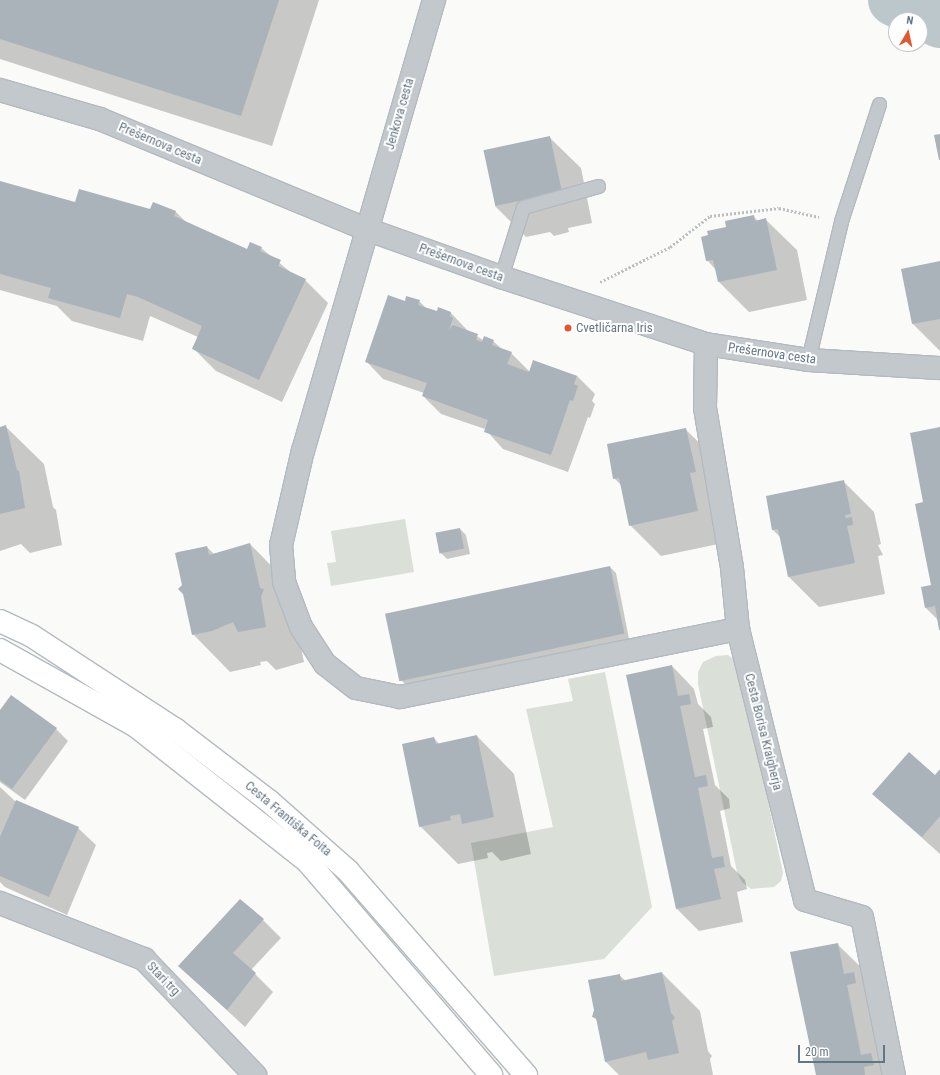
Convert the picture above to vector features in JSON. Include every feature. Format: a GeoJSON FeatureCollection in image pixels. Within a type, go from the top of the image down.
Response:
{"type":"FeatureCollection","features":[{"type":"Feature","properties":{"kind":"main road","name":"Cesta Františka Foita"},"geometry":{"type":"LineString","coordinates":[[0,621],[32,636],[176,730],[269,801],[348,871],[526,1075]]}},
{"type":"Feature","properties":{"kind":"main road","name":"Cesta Františka Foita"},"geometry":{"type":"LineString","coordinates":[[0,650],[136,726],[308,862],[491,1075]]}},
{"type":"Feature","properties":{"kind":"street","name":"Jenkova cesta"},"geometry":{"type":"LineString","coordinates":[[434,0],[366,229],[303,450],[281,545],[284,582],[301,627],[325,664],[356,688],[400,697],[738,629]]}},
{"type":"Feature","properties":{"kind":"street","name":"Prešernova cesta"},"geometry":{"type":"LineString","coordinates":[[0,90],[100,119],[366,229],[586,306],[706,344],[808,360],[940,368]]}},
{"type":"Feature","properties":{"kind":"street","name":"Cesta Borisa Kraigherja"},"geometry":{"type":"LineString","coordinates":[[706,344],[704,408],[732,568],[738,629],[805,900],[862,917],[894,1075]]}},
{"type":"Feature","properties":{"kind":"street","name":"Stari trg"},"geometry":{"type":"LineString","coordinates":[[0,903],[144,959],[255,1075]]}},
{"type":"Feature","properties":{"kind":"lane"},"geometry":{"type":"LineString","coordinates":[[808,360],[841,221],[879,104]]}},
{"type":"Feature","properties":{"kind":"lane"},"geometry":{"type":"LineString","coordinates":[[501,277],[523,207],[598,186]]}},
{"type":"Feature","properties":{"kind":"path"},"geometry":{"type":"LineString","coordinates":[[586,306],[598,283],[670,247],[710,216],[780,208],[841,221]]}},
{"type":"Feature","properties":{"kind":"shaded area"},"geometry":{"type":"Polygon","coordinates":[[[405,519],[414,572],[331,586],[327,563],[336,562],[331,531],[405,519]]]}},
{"type":"Feature","properties":{"kind":"shaded area"},"geometry":{"type":"Polygon","coordinates":[[[728,655],[735,660],[740,669],[783,873],[781,881],[774,887],[751,889],[742,882],[737,872],[698,684],[698,672],[703,662],[716,656],[728,655]]]}},
{"type":"Feature","properties":{"kind":"shaded area"},"geometry":{"type":"Polygon","coordinates":[[[605,672],[652,907],[604,959],[494,976],[471,843],[553,827],[526,709],[573,701],[568,679],[605,672]]]}},
{"type":"Feature","properties":{"kind":"building"},"geometry":{"type":"Polygon","coordinates":[[[0,0],[279,0],[241,116],[0,39],[0,0]]]}},
{"type":"Feature","properties":{"kind":"building"},"geometry":{"type":"Polygon","coordinates":[[[940,134],[940,160],[939,160],[934,135],[940,134]]]}},
{"type":"Feature","properties":{"kind":"building"},"geometry":{"type":"Polygon","coordinates":[[[550,136],[562,192],[495,206],[483,150],[550,136]]]}},
{"type":"Feature","properties":{"kind":"building"},"geometry":{"type":"Polygon","coordinates":[[[0,181],[75,202],[79,189],[150,209],[153,202],[176,211],[174,216],[247,249],[250,242],[262,247],[260,251],[281,260],[278,266],[306,279],[259,380],[192,349],[202,326],[138,297],[127,294],[120,318],[48,298],[51,288],[0,274],[0,181]]]}},
{"type":"Feature","properties":{"kind":"building"},"geometry":{"type":"Polygon","coordinates":[[[754,215],[755,221],[766,218],[777,270],[718,282],[713,260],[706,261],[701,237],[708,235],[707,231],[726,227],[725,221],[754,215]]]}},
{"type":"Feature","properties":{"kind":"building"},"geometry":{"type":"Polygon","coordinates":[[[940,261],[940,319],[912,324],[901,269],[940,261]]]}},
{"type":"Feature","properties":{"kind":"building"},"geometry":{"type":"Polygon","coordinates":[[[388,295],[405,301],[406,296],[420,300],[418,305],[437,311],[438,307],[451,312],[450,316],[453,318],[449,330],[453,325],[478,334],[476,340],[482,342],[484,336],[494,340],[492,345],[512,352],[507,364],[529,372],[533,360],[577,376],[574,384],[578,386],[573,401],[570,400],[551,455],[484,432],[488,420],[422,396],[427,383],[365,362],[388,295]]]}},
{"type":"Feature","properties":{"kind":"building"},"geometry":{"type":"Polygon","coordinates":[[[6,425],[17,470],[19,471],[25,508],[0,514],[0,427],[6,425]]]}},
{"type":"Feature","properties":{"kind":"building"},"geometry":{"type":"Polygon","coordinates":[[[940,427],[939,630],[935,606],[925,608],[921,587],[931,585],[915,504],[923,502],[910,433],[940,427]]]}},
{"type":"Feature","properties":{"kind":"building"},"geometry":{"type":"Polygon","coordinates":[[[686,428],[696,472],[690,473],[698,511],[629,526],[619,478],[613,479],[607,444],[686,428]]]}},
{"type":"Feature","properties":{"kind":"building"},"geometry":{"type":"Polygon","coordinates":[[[844,480],[851,514],[845,515],[846,518],[852,517],[853,525],[847,526],[855,563],[788,577],[778,529],[772,530],[766,496],[844,480]]]}},
{"type":"Feature","properties":{"kind":"building"},"geometry":{"type":"Polygon","coordinates":[[[460,528],[464,549],[439,553],[435,533],[460,528]]]}},
{"type":"Feature","properties":{"kind":"building"},"geometry":{"type":"Polygon","coordinates":[[[250,543],[260,588],[264,589],[261,597],[266,627],[238,632],[233,622],[212,631],[192,635],[183,594],[178,589],[182,585],[175,553],[207,546],[209,555],[250,543]]]}},
{"type":"Feature","properties":{"kind":"building"},"geometry":{"type":"Polygon","coordinates":[[[610,566],[624,633],[399,681],[385,614],[610,566]]]}},
{"type":"Feature","properties":{"kind":"building"},"geometry":{"type":"Polygon","coordinates":[[[672,665],[678,696],[689,694],[691,704],[680,706],[695,777],[706,775],[708,786],[698,788],[712,858],[723,856],[725,867],[714,869],[721,899],[676,909],[626,675],[672,665]]]}},
{"type":"Feature","properties":{"kind":"building"},"geometry":{"type":"Polygon","coordinates":[[[11,695],[57,728],[12,789],[0,780],[0,710],[11,695]]]}},
{"type":"Feature","properties":{"kind":"building"},"geometry":{"type":"Polygon","coordinates":[[[477,735],[494,817],[462,824],[460,814],[450,816],[451,820],[419,827],[402,744],[434,737],[436,744],[477,735]]]}},
{"type":"Feature","properties":{"kind":"building"},"geometry":{"type":"Polygon","coordinates":[[[909,752],[935,775],[940,769],[940,816],[922,837],[872,794],[909,752]]]}},
{"type":"Feature","properties":{"kind":"building"},"geometry":{"type":"Polygon","coordinates":[[[16,800],[79,827],[49,897],[0,876],[0,837],[16,800]]]}},
{"type":"Feature","properties":{"kind":"building"},"geometry":{"type":"Polygon","coordinates":[[[240,899],[264,919],[233,953],[256,973],[227,1010],[178,966],[240,899]]]}},
{"type":"Feature","properties":{"kind":"building"},"geometry":{"type":"Polygon","coordinates":[[[838,943],[844,974],[854,972],[856,983],[847,985],[861,1055],[871,1053],[874,1065],[864,1067],[865,1075],[816,1075],[790,952],[838,943]]]}},
{"type":"Feature","properties":{"kind":"building"},"geometry":{"type":"Polygon","coordinates":[[[662,972],[671,1013],[675,1018],[672,1021],[679,1053],[648,1060],[646,1052],[605,1062],[596,1018],[592,1017],[594,1010],[588,980],[620,974],[621,981],[662,972]]]}},
{"type":"Feature","properties":{"kind":"waterway"},"geometry":{"type":"LineString","coordinates":[[894,0],[940,22]]}},
{"type":"Feature","properties":{"kind":"place","name":"Cvetličarna Iris"},"geometry":{"type":"Point","coordinates":[568,328]}}]}
